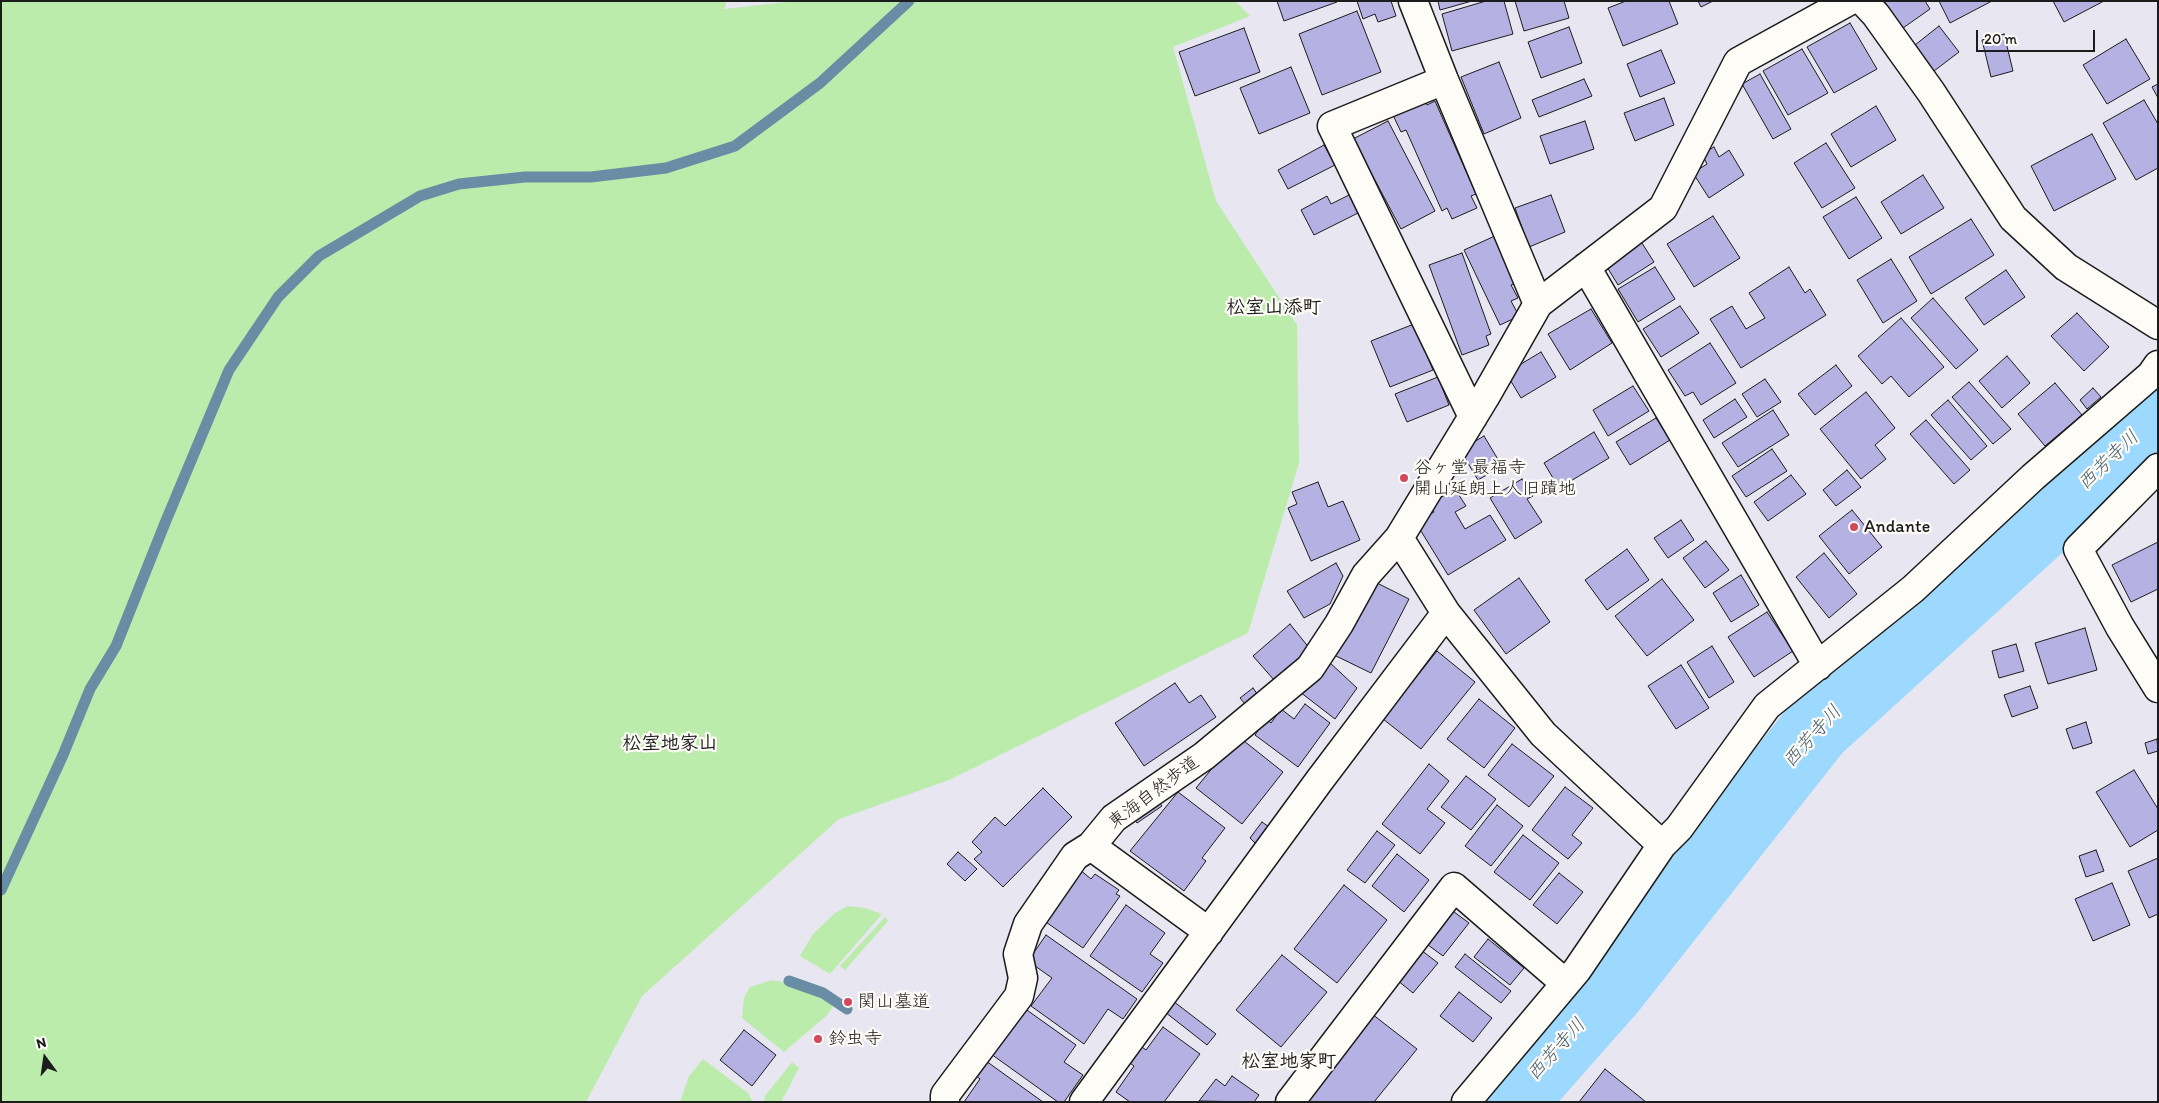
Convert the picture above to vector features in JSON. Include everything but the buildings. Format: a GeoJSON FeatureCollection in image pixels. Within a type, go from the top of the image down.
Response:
{"type":"FeatureCollection","features":[{"type":"Feature","properties":{"kind":"street"},"geometry":{"type":"LineString","coordinates":[[1413,1],[1538,304],[1664,208],[1738,62],[1849,1]]}},
{"type":"Feature","properties":{"kind":"street"},"geometry":{"type":"LineString","coordinates":[[1863,1],[1876,15],[1931,92],[2013,218],[2066,267],[2157,318]]}},
{"type":"Feature","properties":{"kind":"street"},"geometry":{"type":"LineString","coordinates":[[1444,80],[1332,126],[1473,417]]}},
{"type":"Feature","properties":{"kind":"street"},"geometry":{"type":"LineString","coordinates":[[1586,267],[1818,666]]}},
{"type":"Feature","properties":{"kind":"street","name":"東海自然歩道"},"geometry":{"type":"LineString","coordinates":[[944,1102],[945,1095],[1019,996],[1023,978],[1018,954],[1028,924],[1075,856],[1091,846],[1114,818],[1204,756],[1310,668],[1339,624],[1366,575],[1399,538],[1473,417],[1538,304]]}},
{"type":"Feature","properties":{"kind":"street"},"geometry":{"type":"LineString","coordinates":[[1466,1102],[1577,970],[1662,845],[1679,828],[1767,706],[1913,589],[2033,477],[2155,375]]}},
{"type":"Feature","properties":{"kind":"street"},"geometry":{"type":"LineString","coordinates":[[2158,468],[2078,550],[2120,627],[2158,688]]}},
{"type":"Feature","properties":{"kind":"street"},"geometry":{"type":"LineString","coordinates":[[1399,538],[1446,613],[1543,734],[1662,845]]}},
{"type":"Feature","properties":{"kind":"street"},"geometry":{"type":"LineString","coordinates":[[1084,1102],[1446,613]]}},
{"type":"Feature","properties":{"kind":"street"},"geometry":{"type":"LineString","coordinates":[[1091,846],[1208,932]]}},
{"type":"Feature","properties":{"kind":"street"},"geometry":{"type":"LineString","coordinates":[[1290,1102],[1454,887],[1565,983]]}},
{"type":"Feature","properties":{"kind":"green space"},"geometry":{"type":"Polygon","coordinates":[[[1,1],[727,1],[724,9],[796,1],[1235,1],[1250,16],[1173,47],[1216,201],[1297,325],[1299,463],[1248,633],[949,780],[839,819],[642,996],[586,1102],[1,1102],[1,1]]]}},
{"type":"Feature","properties":{"kind":"green space"},"geometry":{"type":"Polygon","coordinates":[[[848,906],[865,908],[882,914],[830,974],[800,956],[813,934],[835,913],[848,906]]]}},
{"type":"Feature","properties":{"kind":"green space"},"geometry":{"type":"Polygon","coordinates":[[[885,917],[888,921],[845,970],[840,966],[885,917]]]}},
{"type":"Feature","properties":{"kind":"green space"},"geometry":{"type":"Polygon","coordinates":[[[772,980],[822,994],[835,1004],[826,1016],[784,1052],[742,1018],[744,998],[750,987],[772,980]]]}},
{"type":"Feature","properties":{"kind":"green space"},"geometry":{"type":"Polygon","coordinates":[[[703,1059],[748,1093],[753,1102],[680,1102],[689,1076],[703,1059]]]}},
{"type":"Feature","properties":{"kind":"green space"},"geometry":{"type":"Polygon","coordinates":[[[792,1062],[799,1068],[781,1102],[764,1102],[765,1096],[792,1062]]]}},
{"type":"Feature","properties":{"kind":"waterway"},"geometry":{"type":"LineString","coordinates":[[1,890],[63,755],[90,689],[116,646],[229,370],[278,297],[319,256],[420,196],[459,184],[525,177],[591,177],[666,168],[735,146],[820,83],[909,1]]}},
{"type":"Feature","properties":{"kind":"waterway","name":"西芳寺川"},"geometry":{"type":"LineString","coordinates":[[1511,1102],[1610,990],[1816,729],[2129,444],[2158,412]]}},
{"type":"Feature","properties":{"kind":"waterway"},"geometry":{"type":"LineString","coordinates":[[789,981],[823,993],[847,1009]]}},
{"type":"Feature","properties":{"kind":"place","name":"谷ヶ堂 最福寺 開山延朗上人旧蹟地"},"geometry":{"type":"Point","coordinates":[1404,478]}},
{"type":"Feature","properties":{"kind":"place","name":"Andante"},"geometry":{"type":"Point","coordinates":[1854,527]}},
{"type":"Feature","properties":{"kind":"place","name":"関山墓道"},"geometry":{"type":"Point","coordinates":[848,1002]}},
{"type":"Feature","properties":{"kind":"place","name":"鈴虫寺"},"geometry":{"type":"Point","coordinates":[818,1039]}},
{"type":"Feature","properties":{"kind":"district","name":"松室山添町"},"geometry":{"type":"Point","coordinates":[1274,308]}},
{"type":"Feature","properties":{"kind":"district","name":"松室地家山"},"geometry":{"type":"Point","coordinates":[670,744]}},
{"type":"Feature","properties":{"kind":"district","name":"松室地家町"},"geometry":{"type":"Point","coordinates":[1289,1062]}}]}
